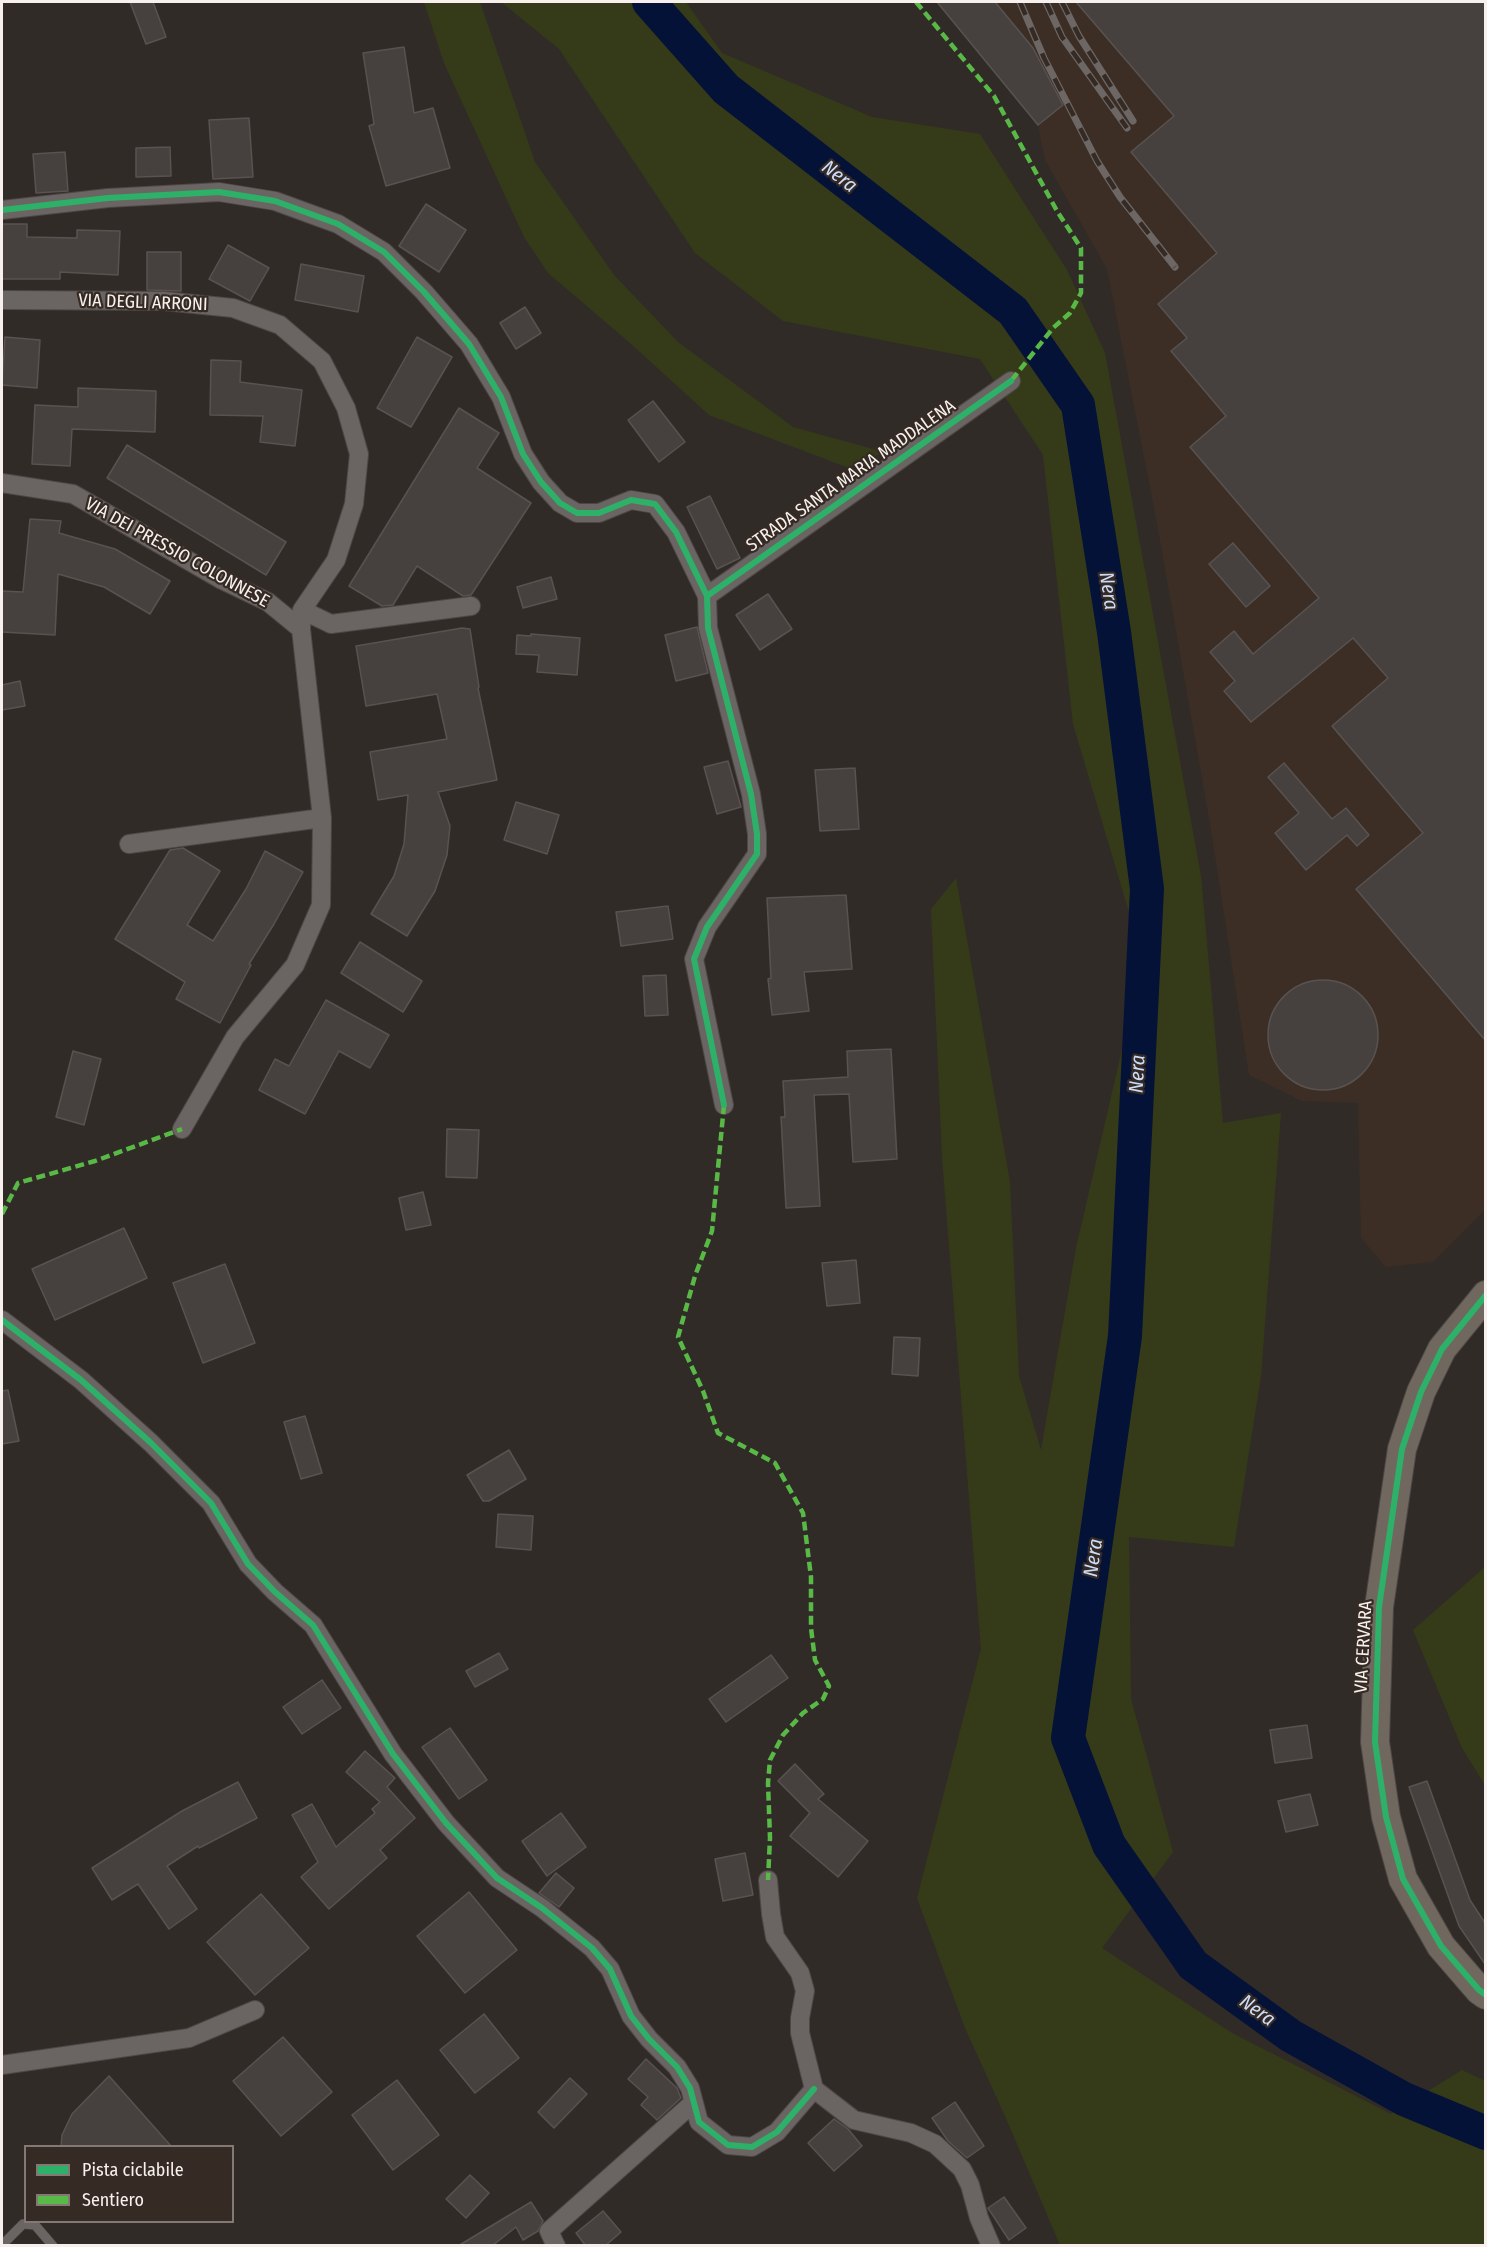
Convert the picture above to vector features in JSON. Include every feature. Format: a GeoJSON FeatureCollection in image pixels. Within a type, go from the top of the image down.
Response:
{"type":"FeatureCollection","features":[{"type":"Feature","properties":{"kind":"main road","name":"VIA CERVARA"},"geometry":{"type":"LineString","coordinates":[[1485,1295],[1442,1349],[1421,1392],[1402,1449],[1379,1608],[1375,1742],[1386,1817],[1403,1879],[1441,1946],[1485,1995]]}},
{"type":"Feature","properties":{"kind":"street"},"geometry":{"type":"LineString","coordinates":[[2,210],[108,198],[219,192],[275,201],[338,224],[384,252],[469,344],[501,397],[523,454],[541,482],[560,503],[577,513],[599,513],[631,500],[655,504],[676,532],[707,596],[708,628],[751,794],[757,834],[757,854],[707,927],[694,959],[724,1105]]}},
{"type":"Feature","properties":{"kind":"street","name":"VIA DEGLI ARRONI"},"geometry":{"type":"LineString","coordinates":[[2,300],[164,301],[233,308],[280,325],[322,361],[346,408],[358,454],[354,504],[336,560],[302,610]]}},
{"type":"Feature","properties":{"kind":"street","name":"STRADA SANTA MARIA MADDALENA"},"geometry":{"type":"LineString","coordinates":[[707,596],[1011,381]]}},
{"type":"Feature","properties":{"kind":"street","name":"VIA DEI PRESSIO COLONNESE"},"geometry":{"type":"LineString","coordinates":[[2,483],[73,494],[222,580],[268,602],[301,629]]}},
{"type":"Feature","properties":{"kind":"street"},"geometry":{"type":"LineString","coordinates":[[182,1129],[235,1038],[295,965],[321,905],[322,818],[301,629],[302,610],[331,624],[471,606]]}},
{"type":"Feature","properties":{"kind":"street"},"geometry":{"type":"LineString","coordinates":[[129,844],[322,818]]}},
{"type":"Feature","properties":{"kind":"street"},"geometry":{"type":"LineString","coordinates":[[2,1320],[81,1380],[151,1443],[211,1503],[248,1564],[312,1625],[393,1754],[446,1823],[497,1878],[542,1908],[592,1948],[610,1969],[632,2016],[649,2039],[676,2067],[690,2088],[699,2122],[728,2145],[752,2147],[777,2132],[814,2089]]}},
{"type":"Feature","properties":{"kind":"street"},"geometry":{"type":"LineString","coordinates":[[768,1880],[775,1937],[800,1973],[805,1991],[800,2033],[814,2089],[855,2120],[911,2133],[935,2144],[962,2169],[970,2185],[979,2218],[991,2246]]}},
{"type":"Feature","properties":{"kind":"street"},"geometry":{"type":"LineString","coordinates":[[2,2065],[189,2038],[255,2010]]}},
{"type":"Feature","properties":{"kind":"street"},"geometry":{"type":"LineString","coordinates":[[556,2246],[549,2231],[693,2103]]}},
{"type":"Feature","properties":{"kind":"lane"},"geometry":{"type":"LineString","coordinates":[[2,2245],[23,2224],[34,2225],[53,2246]]}},
{"type":"Feature","properties":{"kind":"shaded area"},"geometry":{"type":"Polygon","coordinates":[[[937,2],[1485,2],[1486,1209],[1433,1262],[1386,1267],[1361,1238],[1358,1103],[1302,1101],[1249,1075],[1210,824],[1156,518],[1107,269],[1045,160],[1038,125],[937,2]]]}},
{"type":"Feature","properties":{"kind":"green space"},"geometry":{"type":"Polygon","coordinates":[[[424,2],[480,2],[535,162],[614,275],[678,342],[793,427],[884,452],[849,468],[709,415],[548,273],[524,237],[444,63],[424,2]]]}},
{"type":"Feature","properties":{"kind":"green space"},"geometry":{"type":"Polygon","coordinates":[[[501,2],[686,2],[722,53],[872,117],[980,134],[1067,270],[1105,353],[1201,876],[1223,1123],[1281,1113],[1261,1376],[1234,1547],[1129,1537],[1131,1699],[1173,1852],[1102,1948],[1232,2033],[1391,2114],[1462,2070],[1485,2081],[1485,2245],[1060,2245],[965,2028],[917,1898],[981,1649],[942,1157],[931,909],[956,878],[1010,1182],[1019,1376],[1041,1450],[1076,1248],[1143,959],[1073,724],[1043,455],[980,359],[783,321],[695,253],[559,49],[501,2]]]}},
{"type":"Feature","properties":{"kind":"green space"},"geometry":{"type":"Polygon","coordinates":[[[1485,1567],[1485,1785],[1462,1748],[1413,1630],[1485,1567]]]}},
{"type":"Feature","properties":{"kind":"building"},"geometry":{"type":"Polygon","coordinates":[[[130,2],[153,2],[166,37],[146,44],[130,2]]]}},
{"type":"Feature","properties":{"kind":"building"},"geometry":{"type":"Polygon","coordinates":[[[937,2],[995,2],[1033,48],[1063,105],[1038,125],[937,2]]]}},
{"type":"Feature","properties":{"kind":"building"},"geometry":{"type":"Polygon","coordinates":[[[1076,2],[1485,2],[1485,1040],[1356,889],[1423,833],[1332,726],[1388,678],[1353,638],[1251,722],[1224,691],[1235,681],[1210,652],[1234,631],[1253,654],[1319,598],[1190,447],[1226,416],[1171,351],[1187,338],[1158,304],[1217,253],[1131,152],[1174,116],[1076,2]]]}},
{"type":"Feature","properties":{"kind":"building"},"geometry":{"type":"Polygon","coordinates":[[[404,47],[414,113],[433,108],[450,168],[386,186],[369,126],[374,124],[363,53],[404,47]]]}},
{"type":"Feature","properties":{"kind":"building"},"geometry":{"type":"Polygon","coordinates":[[[249,118],[253,177],[213,179],[209,120],[249,118]]]}},
{"type":"Feature","properties":{"kind":"building"},"geometry":{"type":"Polygon","coordinates":[[[170,147],[171,176],[136,177],[136,148],[170,147]]]}},
{"type":"Feature","properties":{"kind":"building"},"geometry":{"type":"Polygon","coordinates":[[[65,152],[68,191],[36,193],[33,154],[65,152]]]}},
{"type":"Feature","properties":{"kind":"building"},"geometry":{"type":"Polygon","coordinates":[[[426,204],[466,230],[439,272],[399,246],[426,204]]]}},
{"type":"Feature","properties":{"kind":"building"},"geometry":{"type":"Polygon","coordinates":[[[2,224],[27,224],[27,237],[77,238],[77,230],[120,231],[118,275],[60,272],[60,279],[2,279],[2,224]]]}},
{"type":"Feature","properties":{"kind":"building"},"geometry":{"type":"Polygon","coordinates":[[[228,245],[269,268],[250,301],[209,279],[228,245]]]}},
{"type":"Feature","properties":{"kind":"building"},"geometry":{"type":"Polygon","coordinates":[[[147,252],[181,252],[181,291],[147,290],[147,252]]]}},
{"type":"Feature","properties":{"kind":"building"},"geometry":{"type":"Polygon","coordinates":[[[301,264],[364,276],[358,312],[295,300],[301,264]]]}},
{"type":"Feature","properties":{"kind":"building"},"geometry":{"type":"Polygon","coordinates":[[[525,307],[541,333],[516,349],[500,323],[525,307]]]}},
{"type":"Feature","properties":{"kind":"building"},"geometry":{"type":"Polygon","coordinates":[[[5,337],[40,340],[37,388],[2,385],[5,337]]]}},
{"type":"Feature","properties":{"kind":"building"},"geometry":{"type":"Polygon","coordinates":[[[417,337],[452,357],[411,427],[377,408],[417,337]]]}},
{"type":"Feature","properties":{"kind":"building"},"geometry":{"type":"Polygon","coordinates":[[[211,360],[241,361],[240,382],[302,390],[295,446],[260,442],[263,416],[210,415],[211,360]]]}},
{"type":"Feature","properties":{"kind":"building"},"geometry":{"type":"Polygon","coordinates":[[[78,388],[156,391],[155,432],[72,429],[70,466],[32,464],[35,405],[78,407],[78,388]]]}},
{"type":"Feature","properties":{"kind":"building"},"geometry":{"type":"Polygon","coordinates":[[[653,401],[685,442],[659,462],[628,420],[653,401]]]}},
{"type":"Feature","properties":{"kind":"building"},"geometry":{"type":"Polygon","coordinates":[[[459,408],[499,433],[477,468],[531,503],[471,595],[463,596],[417,566],[393,605],[382,606],[349,586],[459,408]]]}},
{"type":"Feature","properties":{"kind":"building"},"geometry":{"type":"Polygon","coordinates":[[[127,445],[286,542],[266,575],[107,478],[127,445]]]}},
{"type":"Feature","properties":{"kind":"building"},"geometry":{"type":"Polygon","coordinates":[[[710,496],[740,558],[717,569],[687,507],[710,496]]]}},
{"type":"Feature","properties":{"kind":"building"},"geometry":{"type":"Polygon","coordinates":[[[30,519],[61,521],[59,533],[115,549],[170,581],[150,614],[104,587],[58,574],[55,635],[2,632],[2,591],[23,592],[30,519]]]}},
{"type":"Feature","properties":{"kind":"building"},"geometry":{"type":"Polygon","coordinates":[[[1233,543],[1270,586],[1246,607],[1209,564],[1233,543]]]}},
{"type":"Feature","properties":{"kind":"building"},"geometry":{"type":"Polygon","coordinates":[[[551,577],[557,599],[523,608],[517,587],[551,577]]]}},
{"type":"Feature","properties":{"kind":"building"},"geometry":{"type":"Polygon","coordinates":[[[768,594],[792,629],[760,650],[736,615],[768,594]]]}},
{"type":"Feature","properties":{"kind":"building"},"geometry":{"type":"Polygon","coordinates":[[[697,627],[708,673],[676,681],[665,635],[697,627]]]}},
{"type":"Feature","properties":{"kind":"building"},"geometry":{"type":"Polygon","coordinates":[[[462,628],[470,629],[478,688],[497,780],[438,792],[450,826],[447,855],[435,891],[407,936],[371,914],[394,876],[404,844],[408,795],[378,800],[370,752],[447,739],[437,694],[366,706],[356,646],[462,628]]]}},
{"type":"Feature","properties":{"kind":"building"},"geometry":{"type":"Polygon","coordinates":[[[531,634],[580,638],[577,675],[537,672],[539,655],[516,654],[517,635],[531,636],[531,634]]]}},
{"type":"Feature","properties":{"kind":"building"},"geometry":{"type":"Polygon","coordinates":[[[20,681],[25,706],[2,710],[2,685],[20,681]]]}},
{"type":"Feature","properties":{"kind":"building"},"geometry":{"type":"Polygon","coordinates":[[[728,761],[741,807],[717,814],[704,767],[728,761]]]}},
{"type":"Feature","properties":{"kind":"building"},"geometry":{"type":"Polygon","coordinates":[[[1284,763],[1332,819],[1346,808],[1369,835],[1357,846],[1347,835],[1306,870],[1275,833],[1299,813],[1268,777],[1284,763]]]}},
{"type":"Feature","properties":{"kind":"building"},"geometry":{"type":"Polygon","coordinates":[[[855,768],[859,829],[820,831],[815,770],[855,768]]]}},
{"type":"Feature","properties":{"kind":"building"},"geometry":{"type":"Polygon","coordinates":[[[516,802],[559,815],[547,854],[504,840],[516,802]]]}},
{"type":"Feature","properties":{"kind":"building"},"geometry":{"type":"Polygon","coordinates":[[[183,848],[220,871],[187,925],[213,941],[246,889],[265,851],[303,872],[249,964],[251,965],[220,1023],[176,999],[185,982],[115,939],[170,850],[183,848]]]}},
{"type":"Feature","properties":{"kind":"building"},"geometry":{"type":"Polygon","coordinates":[[[846,895],[852,969],[804,972],[809,1011],[772,1015],[768,979],[771,978],[767,898],[846,895]]]}},
{"type":"Feature","properties":{"kind":"building"},"geometry":{"type":"Polygon","coordinates":[[[668,906],[673,939],[621,946],[616,912],[668,906]]]}},
{"type":"Feature","properties":{"kind":"building"},"geometry":{"type":"Polygon","coordinates":[[[360,942],[422,981],[403,1012],[341,973],[360,942]]]}},
{"type":"Feature","properties":{"kind":"building"},"geometry":{"type":"Polygon","coordinates":[[[666,975],[668,1015],[645,1016],[643,976],[666,975]]]}},
{"type":"Feature","properties":{"kind":"building"},"geometry":{"type":"Polygon","coordinates":[[[1323,980],[1344,984],[1362,996],[1374,1014],[1378,1035],[1374,1056],[1362,1074],[1344,1086],[1323,1090],[1302,1086],[1284,1074],[1272,1056],[1268,1035],[1272,1014],[1284,996],[1302,984],[1323,980]]]}},
{"type":"Feature","properties":{"kind":"building"},"geometry":{"type":"Polygon","coordinates":[[[326,1000],[389,1035],[370,1068],[339,1051],[305,1114],[259,1090],[275,1059],[289,1066],[326,1000]]]}},
{"type":"Feature","properties":{"kind":"building"},"geometry":{"type":"Polygon","coordinates":[[[891,1049],[897,1159],[853,1162],[849,1094],[814,1095],[820,1206],[786,1208],[781,1117],[785,1117],[783,1081],[848,1077],[847,1051],[891,1049]]]}},
{"type":"Feature","properties":{"kind":"building"},"geometry":{"type":"Polygon","coordinates":[[[73,1051],[101,1059],[84,1125],[56,1117],[73,1051]]]}},
{"type":"Feature","properties":{"kind":"building"},"geometry":{"type":"Polygon","coordinates":[[[447,1129],[479,1130],[477,1178],[446,1177],[447,1129]]]}},
{"type":"Feature","properties":{"kind":"building"},"geometry":{"type":"Polygon","coordinates":[[[423,1192],[431,1225],[406,1230],[399,1198],[423,1192]]]}},
{"type":"Feature","properties":{"kind":"building"},"geometry":{"type":"Polygon","coordinates":[[[124,1228],[147,1278],[55,1320],[32,1269],[124,1228]]]}},
{"type":"Feature","properties":{"kind":"building"},"geometry":{"type":"Polygon","coordinates":[[[856,1260],[860,1303],[827,1306],[822,1263],[856,1260]]]}},
{"type":"Feature","properties":{"kind":"building"},"geometry":{"type":"Polygon","coordinates":[[[225,1264],[255,1343],[203,1363],[173,1283],[225,1264]]]}},
{"type":"Feature","properties":{"kind":"building"},"geometry":{"type":"Polygon","coordinates":[[[894,1337],[920,1338],[918,1376],[892,1374],[894,1337]]]}},
{"type":"Feature","properties":{"kind":"building"},"geometry":{"type":"Polygon","coordinates":[[[8,1390],[19,1441],[2,1444],[2,1391],[8,1390]]]}},
{"type":"Feature","properties":{"kind":"building"},"geometry":{"type":"Polygon","coordinates":[[[305,1416],[322,1473],[301,1479],[284,1422],[305,1416]]]}},
{"type":"Feature","properties":{"kind":"building"},"geometry":{"type":"Polygon","coordinates":[[[509,1450],[526,1479],[489,1501],[483,1501],[467,1475],[509,1450]]]}},
{"type":"Feature","properties":{"kind":"building"},"geometry":{"type":"Polygon","coordinates":[[[498,1514],[533,1516],[531,1550],[496,1547],[498,1514]]]}},
{"type":"Feature","properties":{"kind":"building"},"geometry":{"type":"Polygon","coordinates":[[[499,1653],[508,1669],[475,1687],[466,1671],[499,1653]]]}},
{"type":"Feature","properties":{"kind":"building"},"geometry":{"type":"Polygon","coordinates":[[[771,1655],[788,1678],[726,1722],[709,1699],[771,1655]]]}},
{"type":"Feature","properties":{"kind":"building"},"geometry":{"type":"Polygon","coordinates":[[[322,1680],[341,1708],[302,1734],[283,1707],[322,1680]]]}},
{"type":"Feature","properties":{"kind":"building"},"geometry":{"type":"Polygon","coordinates":[[[1307,1725],[1312,1758],[1275,1763],[1270,1730],[1307,1725]]]}},
{"type":"Feature","properties":{"kind":"building"},"geometry":{"type":"Polygon","coordinates":[[[450,1728],[487,1780],[459,1799],[422,1747],[450,1728]]]}},
{"type":"Feature","properties":{"kind":"building"},"geometry":{"type":"Polygon","coordinates":[[[365,1751],[395,1778],[387,1787],[415,1818],[380,1850],[387,1858],[329,1909],[301,1877],[318,1862],[292,1815],[312,1804],[336,1847],[375,1813],[372,1809],[380,1802],[346,1772],[365,1751]]]}},
{"type":"Feature","properties":{"kind":"building"},"geometry":{"type":"Polygon","coordinates":[[[795,1764],[824,1794],[818,1799],[868,1841],[838,1877],[790,1836],[810,1813],[778,1781],[795,1764]]]}},
{"type":"Feature","properties":{"kind":"building"},"geometry":{"type":"Polygon","coordinates":[[[1427,1781],[1470,1900],[1485,1923],[1485,1964],[1459,1926],[1409,1787],[1427,1781]]]}},
{"type":"Feature","properties":{"kind":"building"},"geometry":{"type":"Polygon","coordinates":[[[238,1782],[257,1818],[199,1848],[198,1846],[167,1866],[197,1909],[169,1929],[138,1884],[112,1900],[92,1868],[182,1811],[238,1782]]]}},
{"type":"Feature","properties":{"kind":"building"},"geometry":{"type":"Polygon","coordinates":[[[1310,1794],[1318,1825],[1286,1832],[1278,1801],[1310,1794]]]}},
{"type":"Feature","properties":{"kind":"building"},"geometry":{"type":"Polygon","coordinates":[[[561,1813],[586,1847],[547,1876],[522,1841],[561,1813]]]}},
{"type":"Feature","properties":{"kind":"building"},"geometry":{"type":"Polygon","coordinates":[[[745,1853],[753,1895],[723,1901],[715,1859],[745,1853]]]}},
{"type":"Feature","properties":{"kind":"building"},"geometry":{"type":"Polygon","coordinates":[[[556,1873],[574,1888],[559,1907],[539,1893],[556,1873]]]}},
{"type":"Feature","properties":{"kind":"building"},"geometry":{"type":"Polygon","coordinates":[[[469,1892],[517,1950],[465,1993],[417,1936],[469,1892]]]}},
{"type":"Feature","properties":{"kind":"building"},"geometry":{"type":"Polygon","coordinates":[[[261,1894],[309,1948],[255,1995],[207,1942],[261,1894]]]}},
{"type":"Feature","properties":{"kind":"building"},"geometry":{"type":"Polygon","coordinates":[[[484,2014],[519,2058],[475,2093],[440,2050],[484,2014]]]}},
{"type":"Feature","properties":{"kind":"building"},"geometry":{"type":"Polygon","coordinates":[[[283,2037],[332,2092],[281,2136],[233,2081],[283,2037]]]}},
{"type":"Feature","properties":{"kind":"building"},"geometry":{"type":"Polygon","coordinates":[[[646,2059],[677,2088],[681,2098],[657,2120],[641,2105],[648,2097],[628,2079],[646,2059]]]}},
{"type":"Feature","properties":{"kind":"building"},"geometry":{"type":"Polygon","coordinates":[[[109,2076],[170,2145],[61,2145],[62,2135],[72,2114],[109,2076]]]}},
{"type":"Feature","properties":{"kind":"building"},"geometry":{"type":"Polygon","coordinates":[[[570,2078],[587,2094],[554,2128],[538,2112],[570,2078]]]}},
{"type":"Feature","properties":{"kind":"building"},"geometry":{"type":"Polygon","coordinates":[[[397,2080],[439,2135],[393,2170],[352,2115],[397,2080]]]}},
{"type":"Feature","properties":{"kind":"building"},"geometry":{"type":"Polygon","coordinates":[[[955,2102],[984,2146],[967,2158],[948,2141],[932,2118],[955,2102]]]}},
{"type":"Feature","properties":{"kind":"building"},"geometry":{"type":"Polygon","coordinates":[[[834,2119],[848,2129],[862,2146],[834,2171],[808,2143],[834,2119]]]}},
{"type":"Feature","properties":{"kind":"building"},"geometry":{"type":"Polygon","coordinates":[[[470,2175],[489,2193],[466,2218],[446,2199],[470,2175]]]}},
{"type":"Feature","properties":{"kind":"building"},"geometry":{"type":"Polygon","coordinates":[[[1004,2197],[1026,2228],[1009,2240],[988,2208],[1004,2197]]]}},
{"type":"Feature","properties":{"kind":"building"},"geometry":{"type":"Polygon","coordinates":[[[531,2202],[543,2221],[538,2231],[523,2240],[516,2227],[492,2246],[458,2246],[531,2202]]]}},
{"type":"Feature","properties":{"kind":"building"},"geometry":{"type":"Polygon","coordinates":[[[603,2211],[621,2232],[605,2246],[586,2246],[576,2233],[603,2211]]]}},
{"type":"Feature","properties":{"kind":"waterway","name":"Nera"},"geometry":{"type":"LineString","coordinates":[[649,2],[726,89],[1013,311],[1078,405],[1114,632],[1147,889],[1125,1336],[1068,1738],[1109,1845],[1193,1965],[1291,2036],[1404,2099],[1486,2133]]}},
{"type":"Feature","properties":{"kind":"railway"},"geometry":{"type":"LineString","coordinates":[[1020,2],[1044,58],[1097,161],[1120,197],[1175,267]]}},
{"type":"Feature","properties":{"kind":"railway"},"geometry":{"type":"LineString","coordinates":[[1046,2],[1062,37],[1127,128]]}},
{"type":"Feature","properties":{"kind":"railway"},"geometry":{"type":"LineString","coordinates":[[1062,2],[1079,36],[1133,121]]}},
{"type":"Feature","properties":{"kind":"marked path"},"geometry":{"type":"LineString","coordinates":[[916,2],[994,96],[1057,211],[1081,248],[1081,293],[1070,313],[1053,328],[1011,381]]}},
{"type":"Feature","properties":{"kind":"marked path"},"geometry":{"type":"LineString","coordinates":[[724,1105],[712,1231],[695,1276],[678,1337],[703,1391],[718,1433],[775,1463],[803,1513],[811,1577],[811,1628],[815,1660],[829,1686],[823,1699],[803,1713],[783,1735],[770,1760],[768,1880]]}},
{"type":"Feature","properties":{"kind":"marked path"},"geometry":{"type":"LineString","coordinates":[[2,1214],[18,1183],[95,1161],[182,1129]]}},
{"type":"Feature","properties":{"kind":"cycle path"},"geometry":{"type":"LineString","coordinates":[[2,210],[108,198],[219,192],[275,201],[338,224],[384,252],[424,292],[469,344],[501,397],[523,454],[541,482],[560,503],[577,513],[599,513],[631,500],[655,504],[676,532],[707,596]]}},
{"type":"Feature","properties":{"kind":"cycle path"},"geometry":{"type":"LineString","coordinates":[[724,1105],[694,959],[707,927],[757,854],[757,834],[751,794],[708,628],[707,596],[1011,381]]}},
{"type":"Feature","properties":{"kind":"cycle path"},"geometry":{"type":"LineString","coordinates":[[1486,1295],[1442,1349],[1421,1392],[1402,1449],[1379,1607],[1375,1742],[1386,1817],[1403,1879],[1441,1946],[1486,1995]]}},
{"type":"Feature","properties":{"kind":"cycle path"},"geometry":{"type":"LineString","coordinates":[[2,1320],[81,1380],[151,1443],[211,1503],[248,1564],[275,1592],[313,1625],[393,1754],[446,1823],[497,1878],[542,1908],[592,1948],[610,1969],[631,2016],[649,2039],[677,2067],[690,2088],[699,2122],[728,2145],[752,2147],[777,2132],[814,2089]]}}]}
